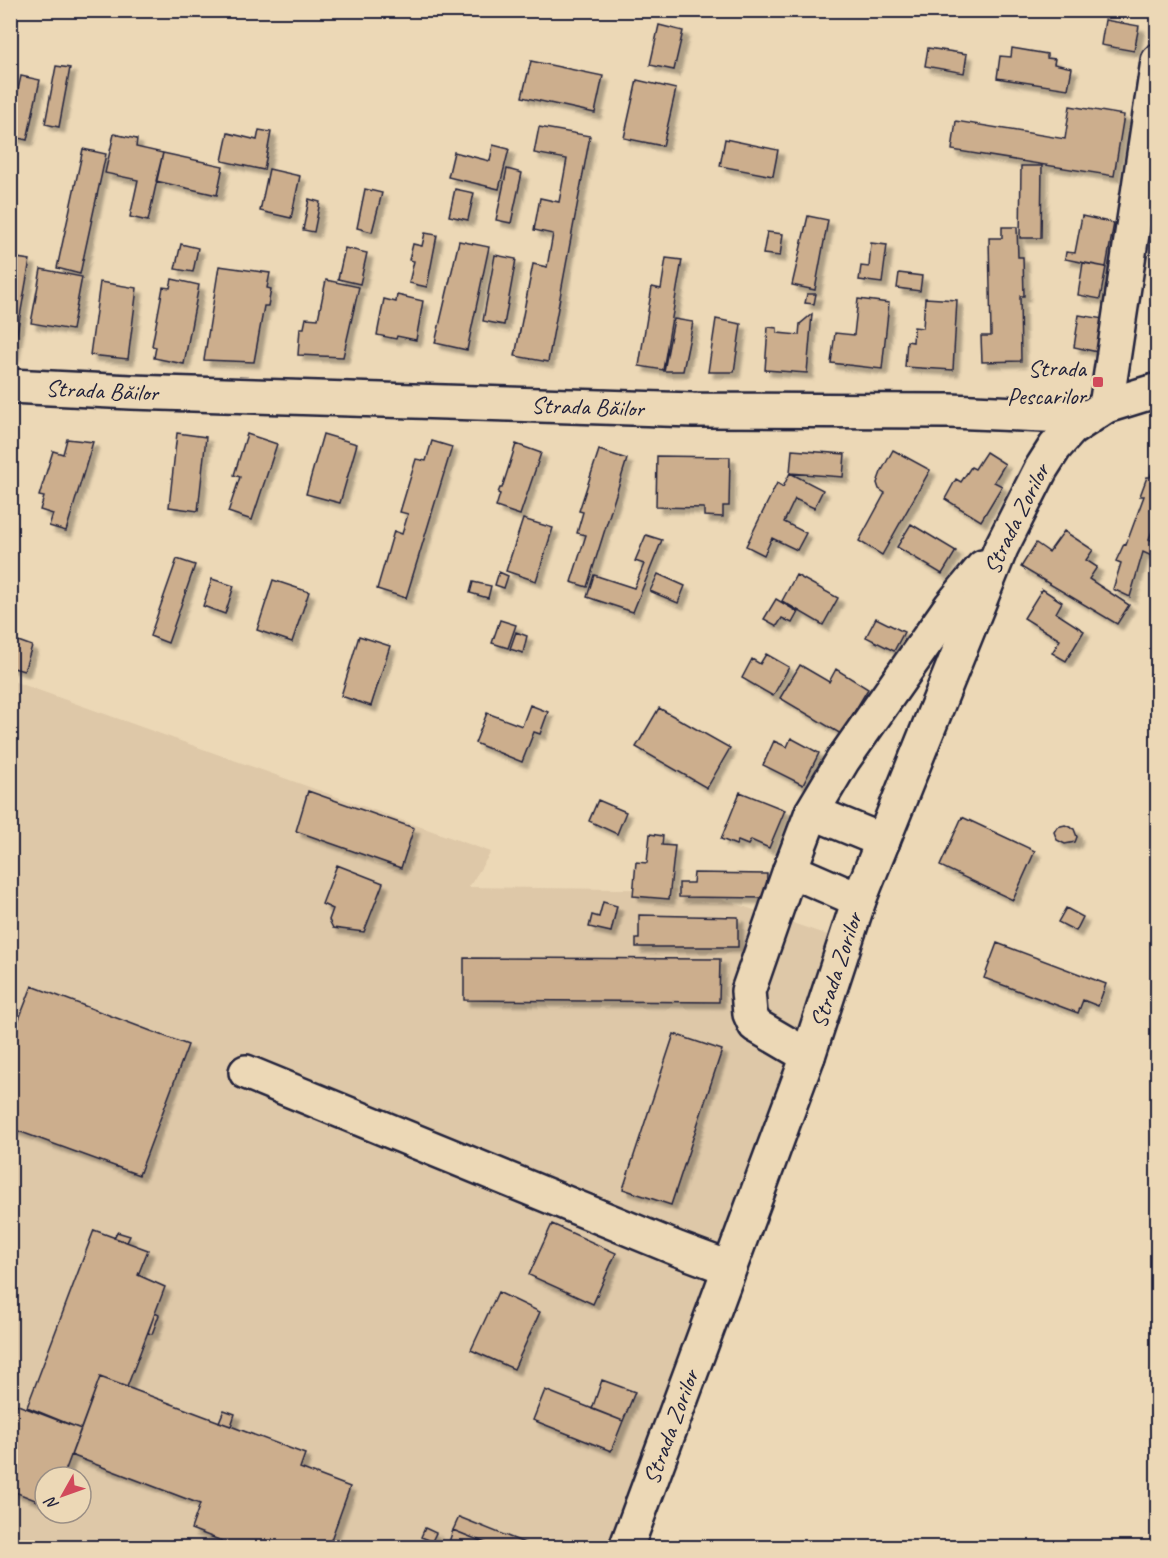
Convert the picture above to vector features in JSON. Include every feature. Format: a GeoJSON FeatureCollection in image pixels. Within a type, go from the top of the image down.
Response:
{"type":"FeatureCollection","features":[{"type":"Feature","properties":{"kind":"street"},"geometry":{"type":"LineString","coordinates":[[1097,411],[1158,62]]}},
{"type":"Feature","properties":{"kind":"street","name":"Strada Băilor"},"geometry":{"type":"LineString","coordinates":[[10,386],[693,410],[950,411],[1097,411],[1158,390]]}},
{"type":"Feature","properties":{"kind":"street","name":"Strada Zorilor"},"geometry":{"type":"LineString","coordinates":[[626,1548],[808,1056],[859,900],[1001,548],[1041,469],[1055,447],[1071,429],[1097,411]]}},
{"type":"Feature","properties":{"kind":"street"},"geometry":{"type":"LineString","coordinates":[[808,1056],[755,1025],[750,1014],[748,991],[812,812],[843,760],[951,606],[1001,548]]}},
{"type":"Feature","properties":{"kind":"street"},"geometry":{"type":"LineString","coordinates":[[812,812],[883,841]]}},
{"type":"Feature","properties":{"kind":"street"},"geometry":{"type":"LineString","coordinates":[[790,870],[859,900]]}},
{"type":"Feature","properties":{"kind":"street"},"geometry":{"type":"LineString","coordinates":[[246,1072],[729,1268]]}},
{"type":"Feature","properties":{"kind":"shaded area"},"geometry":{"type":"Polygon","coordinates":[[[10,680],[491,852],[469,887],[695,890],[857,945],[638,1547],[11,1547],[10,680]]]}},
{"type":"Feature","properties":{"kind":"building"},"geometry":{"type":"Polygon","coordinates":[[[1105,20],[1139,26],[1134,51],[1101,45],[1105,20]]]}},
{"type":"Feature","properties":{"kind":"building"},"geometry":{"type":"Polygon","coordinates":[[[659,25],[683,31],[674,70],[650,65],[659,25]]]}},
{"type":"Feature","properties":{"kind":"building"},"geometry":{"type":"Polygon","coordinates":[[[928,48],[967,54],[964,73],[925,66],[928,48]]]}},
{"type":"Feature","properties":{"kind":"building"},"geometry":{"type":"Polygon","coordinates":[[[1012,48],[1047,54],[1047,58],[1055,59],[1054,64],[1072,68],[1068,89],[997,78],[1000,56],[1011,57],[1012,48]]]}},
{"type":"Feature","properties":{"kind":"building"},"geometry":{"type":"Polygon","coordinates":[[[531,61],[603,76],[595,113],[522,97],[531,61]]]}},
{"type":"Feature","properties":{"kind":"building"},"geometry":{"type":"Polygon","coordinates":[[[56,66],[70,68],[59,127],[45,124],[56,66]]]}},
{"type":"Feature","properties":{"kind":"building"},"geometry":{"type":"Polygon","coordinates":[[[21,76],[40,80],[27,140],[10,136],[10,125],[21,76]]]}},
{"type":"Feature","properties":{"kind":"building"},"geometry":{"type":"Polygon","coordinates":[[[637,80],[676,89],[663,146],[624,138],[637,80]]]}},
{"type":"Feature","properties":{"kind":"building"},"geometry":{"type":"Polygon","coordinates":[[[1070,106],[1124,115],[1114,176],[952,150],[956,121],[1065,139],[1070,106]]]}},
{"type":"Feature","properties":{"kind":"building"},"geometry":{"type":"Polygon","coordinates":[[[539,127],[590,136],[548,362],[515,356],[533,264],[547,267],[553,234],[534,230],[540,198],[559,202],[567,159],[534,153],[539,127]]]}},
{"type":"Feature","properties":{"kind":"building"},"geometry":{"type":"Polygon","coordinates":[[[259,130],[271,132],[264,170],[222,161],[228,133],[257,140],[259,130]]]}},
{"type":"Feature","properties":{"kind":"building"},"geometry":{"type":"Polygon","coordinates":[[[114,134],[137,139],[136,147],[163,153],[148,221],[130,217],[138,180],[105,173],[114,134]]]}},
{"type":"Feature","properties":{"kind":"building"},"geometry":{"type":"Polygon","coordinates":[[[725,139],[778,150],[773,176],[720,166],[725,139]]]}},
{"type":"Feature","properties":{"kind":"building"},"geometry":{"type":"Polygon","coordinates":[[[493,145],[509,149],[499,189],[448,177],[454,152],[490,161],[493,145]]]}},
{"type":"Feature","properties":{"kind":"building"},"geometry":{"type":"Polygon","coordinates":[[[83,149],[106,154],[80,274],[57,268],[83,149]]]}},
{"type":"Feature","properties":{"kind":"building"},"geometry":{"type":"Polygon","coordinates":[[[163,153],[223,166],[217,195],[156,181],[163,153]]]}},
{"type":"Feature","properties":{"kind":"building"},"geometry":{"type":"Polygon","coordinates":[[[1021,166],[1042,166],[1041,238],[1020,238],[1021,166]]]}},
{"type":"Feature","properties":{"kind":"building"},"geometry":{"type":"Polygon","coordinates":[[[269,169],[300,176],[291,218],[260,211],[269,169]]]}},
{"type":"Feature","properties":{"kind":"building"},"geometry":{"type":"Polygon","coordinates":[[[507,169],[522,173],[511,223],[496,220],[507,169]]]}},
{"type":"Feature","properties":{"kind":"building"},"geometry":{"type":"Polygon","coordinates":[[[365,189],[382,193],[372,232],[357,228],[365,189]]]}},
{"type":"Feature","properties":{"kind":"building"},"geometry":{"type":"Polygon","coordinates":[[[455,189],[474,193],[468,220],[449,216],[455,189]]]}},
{"type":"Feature","properties":{"kind":"building"},"geometry":{"type":"Polygon","coordinates":[[[309,199],[320,202],[314,232],[303,230],[309,199]]]}},
{"type":"Feature","properties":{"kind":"building"},"geometry":{"type":"Polygon","coordinates":[[[808,216],[828,220],[815,290],[792,285],[808,216]]]}},
{"type":"Feature","properties":{"kind":"building"},"geometry":{"type":"Polygon","coordinates":[[[1082,216],[1114,223],[1106,267],[1065,259],[1066,252],[1075,253],[1082,216]]]}},
{"type":"Feature","properties":{"kind":"building"},"geometry":{"type":"Polygon","coordinates":[[[1002,227],[1017,227],[1018,257],[1023,257],[1024,296],[1020,296],[1021,361],[982,362],[981,336],[991,336],[989,238],[1002,238],[1002,227]]]}},
{"type":"Feature","properties":{"kind":"building"},"geometry":{"type":"Polygon","coordinates":[[[767,232],[783,234],[780,256],[763,254],[767,232]]]}},
{"type":"Feature","properties":{"kind":"building"},"geometry":{"type":"Polygon","coordinates":[[[425,233],[437,235],[427,287],[409,283],[414,261],[409,260],[413,244],[422,246],[425,233]]]}},
{"type":"Feature","properties":{"kind":"building"},"geometry":{"type":"Polygon","coordinates":[[[459,241],[489,247],[467,350],[435,343],[459,241]]]}},
{"type":"Feature","properties":{"kind":"building"},"geometry":{"type":"Polygon","coordinates":[[[871,243],[887,245],[882,283],[859,280],[861,266],[869,267],[871,243]]]}},
{"type":"Feature","properties":{"kind":"building"},"geometry":{"type":"Polygon","coordinates":[[[181,244],[198,248],[193,272],[175,269],[181,244]]]}},
{"type":"Feature","properties":{"kind":"building"},"geometry":{"type":"Polygon","coordinates":[[[345,248],[367,253],[360,284],[338,279],[345,248]]]}},
{"type":"Feature","properties":{"kind":"building"},"geometry":{"type":"Polygon","coordinates":[[[495,255],[516,259],[504,325],[483,321],[495,255]]]}},
{"type":"Feature","properties":{"kind":"building"},"geometry":{"type":"Polygon","coordinates":[[[10,257],[30,260],[13,356],[10,356],[10,257]]]}},
{"type":"Feature","properties":{"kind":"building"},"geometry":{"type":"Polygon","coordinates":[[[666,258],[682,260],[663,370],[639,366],[652,287],[661,289],[666,258]]]}},
{"type":"Feature","properties":{"kind":"building"},"geometry":{"type":"Polygon","coordinates":[[[1083,263],[1106,267],[1100,299],[1078,295],[1083,263]]]}},
{"type":"Feature","properties":{"kind":"building"},"geometry":{"type":"Polygon","coordinates":[[[219,266],[270,273],[267,288],[271,289],[268,306],[264,306],[254,362],[204,360],[219,266]]]}},
{"type":"Feature","properties":{"kind":"building"},"geometry":{"type":"Polygon","coordinates":[[[41,269],[82,277],[72,330],[31,323],[41,269]]]}},
{"type":"Feature","properties":{"kind":"building"},"geometry":{"type":"Polygon","coordinates":[[[899,273],[922,276],[920,291],[897,288],[899,273]]]}},
{"type":"Feature","properties":{"kind":"building"},"geometry":{"type":"Polygon","coordinates":[[[172,279],[199,285],[184,364],[154,358],[156,347],[152,346],[163,287],[170,288],[172,279]]]}},
{"type":"Feature","properties":{"kind":"building"},"geometry":{"type":"Polygon","coordinates":[[[326,280],[359,287],[343,357],[298,355],[300,328],[304,328],[306,318],[318,319],[326,280]]]}},
{"type":"Feature","properties":{"kind":"building"},"geometry":{"type":"Polygon","coordinates":[[[100,282],[137,288],[128,359],[90,355],[100,282]]]}},
{"type":"Feature","properties":{"kind":"building"},"geometry":{"type":"Polygon","coordinates":[[[807,294],[816,294],[814,304],[805,303],[807,294]]]}},
{"type":"Feature","properties":{"kind":"building"},"geometry":{"type":"Polygon","coordinates":[[[397,295],[423,301],[416,340],[377,335],[384,299],[396,302],[397,295]]]}},
{"type":"Feature","properties":{"kind":"building"},"geometry":{"type":"Polygon","coordinates":[[[925,298],[957,300],[953,370],[905,367],[907,341],[913,342],[914,327],[923,328],[925,298]]]}},
{"type":"Feature","properties":{"kind":"building"},"geometry":{"type":"Polygon","coordinates":[[[858,299],[889,303],[882,369],[831,363],[835,333],[854,335],[858,299]]]}},
{"type":"Feature","properties":{"kind":"building"},"geometry":{"type":"Polygon","coordinates":[[[812,314],[807,373],[765,370],[768,327],[777,328],[777,333],[799,335],[800,324],[812,314]]]}},
{"type":"Feature","properties":{"kind":"building"},"geometry":{"type":"Polygon","coordinates":[[[1079,315],[1104,319],[1098,352],[1074,347],[1079,315]]]}},
{"type":"Feature","properties":{"kind":"building"},"geometry":{"type":"Polygon","coordinates":[[[674,319],[693,322],[683,371],[664,371],[674,319]]]}},
{"type":"Feature","properties":{"kind":"building"},"geometry":{"type":"Polygon","coordinates":[[[716,319],[741,324],[734,372],[708,372],[716,319]]]}},
{"type":"Feature","properties":{"kind":"building"},"geometry":{"type":"Polygon","coordinates":[[[177,433],[206,437],[198,511],[169,507],[177,433]]]}},
{"type":"Feature","properties":{"kind":"building"},"geometry":{"type":"Polygon","coordinates":[[[247,434],[277,444],[252,520],[228,512],[240,477],[234,475],[247,434]]]}},
{"type":"Feature","properties":{"kind":"building"},"geometry":{"type":"Polygon","coordinates":[[[323,434],[357,444],[340,503],[306,494],[323,434]]]}},
{"type":"Feature","properties":{"kind":"building"},"geometry":{"type":"Polygon","coordinates":[[[67,439],[93,442],[66,531],[49,526],[53,514],[40,510],[44,497],[39,496],[53,451],[63,454],[67,439]]]}},
{"type":"Feature","properties":{"kind":"building"},"geometry":{"type":"Polygon","coordinates":[[[432,441],[452,447],[406,598],[377,589],[394,531],[402,534],[408,514],[400,512],[416,459],[426,461],[432,441]]]}},
{"type":"Feature","properties":{"kind":"building"},"geometry":{"type":"Polygon","coordinates":[[[516,444],[541,453],[520,515],[496,507],[500,494],[498,493],[502,488],[516,444]]]}},
{"type":"Feature","properties":{"kind":"building"},"geometry":{"type":"Polygon","coordinates":[[[599,450],[627,459],[587,587],[571,582],[586,535],[577,533],[583,512],[579,511],[599,450]]]}},
{"type":"Feature","properties":{"kind":"building"},"geometry":{"type":"Polygon","coordinates":[[[792,450],[845,454],[843,477],[790,473],[792,450]]]}},
{"type":"Feature","properties":{"kind":"building"},"geometry":{"type":"Polygon","coordinates":[[[893,450],[930,470],[882,555],[859,541],[885,493],[879,489],[877,483],[893,450]]]}},
{"type":"Feature","properties":{"kind":"building"},"geometry":{"type":"Polygon","coordinates":[[[986,452],[1005,464],[994,482],[1002,486],[981,521],[945,499],[956,479],[961,482],[971,467],[975,469],[986,452]]]}},
{"type":"Feature","properties":{"kind":"building"},"geometry":{"type":"Polygon","coordinates":[[[657,456],[730,457],[729,506],[723,506],[723,517],[704,516],[704,508],[656,507],[657,456]]]}},
{"type":"Feature","properties":{"kind":"building"},"geometry":{"type":"Polygon","coordinates":[[[1158,457],[1158,516],[1149,539],[1158,543],[1158,553],[1156,558],[1143,552],[1130,597],[1113,589],[1121,563],[1116,561],[1124,544],[1126,545],[1144,496],[1140,496],[1158,457]]]}},
{"type":"Feature","properties":{"kind":"building"},"geometry":{"type":"Polygon","coordinates":[[[790,473],[823,490],[814,508],[795,499],[784,522],[806,533],[797,550],[772,538],[764,555],[746,546],[777,483],[783,487],[790,473]]]}},
{"type":"Feature","properties":{"kind":"building"},"geometry":{"type":"Polygon","coordinates":[[[523,519],[553,528],[536,581],[506,571],[523,519]]]}},
{"type":"Feature","properties":{"kind":"building"},"geometry":{"type":"Polygon","coordinates":[[[911,524],[956,551],[942,574],[897,547],[911,524]]]}},
{"type":"Feature","properties":{"kind":"building"},"geometry":{"type":"Polygon","coordinates":[[[1064,531],[1093,550],[1086,560],[1097,567],[1089,579],[1129,605],[1117,624],[1021,567],[1036,543],[1049,552],[1064,531]]]}},
{"type":"Feature","properties":{"kind":"building"},"geometry":{"type":"Polygon","coordinates":[[[646,535],[662,540],[633,612],[587,597],[594,575],[634,588],[644,564],[635,561],[646,535]]]}},
{"type":"Feature","properties":{"kind":"building"},"geometry":{"type":"Polygon","coordinates":[[[177,559],[195,565],[168,643],[150,636],[177,559]]]}},
{"type":"Feature","properties":{"kind":"building"},"geometry":{"type":"Polygon","coordinates":[[[499,572],[508,576],[504,588],[495,585],[499,572]]]}},
{"type":"Feature","properties":{"kind":"building"},"geometry":{"type":"Polygon","coordinates":[[[658,574],[685,586],[678,603],[650,591],[658,574]]]}},
{"type":"Feature","properties":{"kind":"building"},"geometry":{"type":"Polygon","coordinates":[[[796,575],[838,598],[823,625],[782,601],[796,575]]]}},
{"type":"Feature","properties":{"kind":"building"},"geometry":{"type":"Polygon","coordinates":[[[212,579],[234,586],[225,614],[203,606],[212,579]]]}},
{"type":"Feature","properties":{"kind":"building"},"geometry":{"type":"Polygon","coordinates":[[[273,580],[309,592],[292,642],[257,630],[273,580]]]}},
{"type":"Feature","properties":{"kind":"building"},"geometry":{"type":"Polygon","coordinates":[[[473,582],[491,586],[488,598],[470,593],[473,582]]]}},
{"type":"Feature","properties":{"kind":"building"},"geometry":{"type":"Polygon","coordinates":[[[1042,589],[1062,602],[1056,613],[1084,631],[1066,661],[1052,653],[1060,640],[1024,618],[1042,589]]]}},
{"type":"Feature","properties":{"kind":"building"},"geometry":{"type":"Polygon","coordinates":[[[776,599],[798,612],[792,623],[782,618],[777,626],[764,619],[776,599]]]}},
{"type":"Feature","properties":{"kind":"building"},"geometry":{"type":"Polygon","coordinates":[[[876,618],[904,632],[894,651],[866,637],[876,618]]]}},
{"type":"Feature","properties":{"kind":"building"},"geometry":{"type":"Polygon","coordinates":[[[500,620],[516,625],[508,648],[492,643],[500,620]]]}},
{"type":"Feature","properties":{"kind":"building"},"geometry":{"type":"Polygon","coordinates":[[[516,632],[527,636],[523,653],[510,649],[516,632]]]}},
{"type":"Feature","properties":{"kind":"building"},"geometry":{"type":"Polygon","coordinates":[[[359,636],[390,646],[371,706],[341,696],[359,636]]]}},
{"type":"Feature","properties":{"kind":"building"},"geometry":{"type":"Polygon","coordinates":[[[10,638],[32,646],[24,671],[10,667],[10,638]]]}},
{"type":"Feature","properties":{"kind":"building"},"geometry":{"type":"Polygon","coordinates":[[[766,654],[789,667],[773,696],[742,678],[752,659],[760,664],[766,654]]]}},
{"type":"Feature","properties":{"kind":"building"},"geometry":{"type":"Polygon","coordinates":[[[800,665],[829,682],[836,669],[868,689],[841,734],[780,698],[800,665]]]}},
{"type":"Feature","properties":{"kind":"building"},"geometry":{"type":"Polygon","coordinates":[[[530,705],[548,712],[540,734],[534,732],[522,762],[475,743],[487,713],[522,726],[530,705]]]}},
{"type":"Feature","properties":{"kind":"building"},"geometry":{"type":"Polygon","coordinates":[[[659,708],[730,748],[707,788],[636,747],[659,708]]]}},
{"type":"Feature","properties":{"kind":"building"},"geometry":{"type":"Polygon","coordinates":[[[791,738],[819,753],[803,785],[763,765],[774,741],[787,747],[791,738]]]}},
{"type":"Feature","properties":{"kind":"building"},"geometry":{"type":"Polygon","coordinates":[[[308,791],[414,828],[401,868],[296,831],[308,791]]]}},
{"type":"Feature","properties":{"kind":"building"},"geometry":{"type":"Polygon","coordinates":[[[740,792],[785,810],[769,848],[751,840],[748,845],[738,841],[736,845],[721,839],[740,792]]]}},
{"type":"Feature","properties":{"kind":"building"},"geometry":{"type":"Polygon","coordinates":[[[598,800],[626,812],[617,834],[589,821],[598,800]]]}},
{"type":"Feature","properties":{"kind":"building"},"geometry":{"type":"Polygon","coordinates":[[[962,817],[1035,851],[1013,900],[940,866],[962,817]]]}},
{"type":"Feature","properties":{"kind":"building"},"geometry":{"type":"Polygon","coordinates":[[[1065,825],[1074,829],[1077,837],[1075,842],[1065,844],[1057,840],[1054,832],[1057,827],[1065,825]]]}},
{"type":"Feature","properties":{"kind":"building"},"geometry":{"type":"Polygon","coordinates":[[[650,834],[663,836],[662,845],[675,846],[669,899],[633,896],[636,862],[647,863],[650,834]]]}},
{"type":"Feature","properties":{"kind":"building"},"geometry":{"type":"Polygon","coordinates":[[[337,865],[383,883],[364,932],[333,928],[329,920],[333,909],[322,904],[337,865]]]}},
{"type":"Feature","properties":{"kind":"building"},"geometry":{"type":"Polygon","coordinates":[[[694,873],[767,874],[766,898],[679,897],[679,883],[693,883],[694,873]]]}},
{"type":"Feature","properties":{"kind":"building"},"geometry":{"type":"Polygon","coordinates":[[[603,902],[617,906],[611,932],[589,927],[592,915],[599,917],[603,902]]]}},
{"type":"Feature","properties":{"kind":"building"},"geometry":{"type":"Polygon","coordinates":[[[1066,908],[1083,917],[1076,931],[1058,922],[1066,908]]]}},
{"type":"Feature","properties":{"kind":"building"},"geometry":{"type":"Polygon","coordinates":[[[639,915],[738,917],[738,947],[636,947],[636,939],[639,939],[639,915]]]}},
{"type":"Feature","properties":{"kind":"building"},"geometry":{"type":"Polygon","coordinates":[[[997,943],[1106,984],[1098,1006],[1083,1000],[1078,1013],[984,978],[997,943]]]}},
{"type":"Feature","properties":{"kind":"building"},"geometry":{"type":"Polygon","coordinates":[[[464,958],[720,959],[719,1002],[464,1000],[464,958]]]}},
{"type":"Feature","properties":{"kind":"building"},"geometry":{"type":"Polygon","coordinates":[[[32,986],[188,1045],[139,1175],[10,1128],[10,1042],[32,986]]]}},
{"type":"Feature","properties":{"kind":"building"},"geometry":{"type":"Polygon","coordinates":[[[674,1034],[722,1050],[671,1205],[623,1189],[674,1034]]]}},
{"type":"Feature","properties":{"kind":"building"},"geometry":{"type":"Polygon","coordinates":[[[552,1224],[616,1253],[593,1304],[529,1275],[552,1224]]]}},
{"type":"Feature","properties":{"kind":"building"},"geometry":{"type":"Polygon","coordinates":[[[94,1230],[148,1250],[138,1275],[165,1287],[127,1387],[100,1377],[81,1429],[27,1407],[94,1230]]]}},
{"type":"Feature","properties":{"kind":"building"},"geometry":{"type":"Polygon","coordinates":[[[117,1232],[130,1236],[127,1242],[114,1238],[117,1232]]]}},
{"type":"Feature","properties":{"kind":"building"},"geometry":{"type":"Polygon","coordinates":[[[498,1292],[540,1312],[514,1369],[471,1350],[498,1292]]]}},
{"type":"Feature","properties":{"kind":"building"},"geometry":{"type":"Polygon","coordinates":[[[155,1313],[159,1315],[152,1334],[148,1333],[155,1313]]]}},
{"type":"Feature","properties":{"kind":"building"},"geometry":{"type":"Polygon","coordinates":[[[100,1377],[305,1454],[300,1468],[350,1487],[328,1548],[240,1548],[191,1529],[200,1504],[71,1455],[100,1377]]]}},
{"type":"Feature","properties":{"kind":"building"},"geometry":{"type":"Polygon","coordinates":[[[602,1380],[635,1392],[623,1421],[592,1409],[602,1380]]]}},
{"type":"Feature","properties":{"kind":"building"},"geometry":{"type":"Polygon","coordinates":[[[545,1390],[623,1421],[611,1451],[533,1420],[545,1390]]]}},
{"type":"Feature","properties":{"kind":"building"},"geometry":{"type":"Polygon","coordinates":[[[10,1402],[81,1429],[68,1465],[33,1465],[33,1499],[10,1490],[10,1402]]]}},
{"type":"Feature","properties":{"kind":"building"},"geometry":{"type":"Polygon","coordinates":[[[224,1410],[235,1414],[231,1426],[219,1422],[224,1410]]]}},
{"type":"Feature","properties":{"kind":"building"},"geometry":{"type":"Polygon","coordinates":[[[459,1517],[537,1548],[498,1548],[453,1530],[459,1517]]]}},
{"type":"Feature","properties":{"kind":"building"},"geometry":{"type":"Polygon","coordinates":[[[425,1528],[436,1533],[432,1541],[421,1537],[425,1528]]]}},
{"type":"Feature","properties":{"kind":"building"},"geometry":{"type":"Polygon","coordinates":[[[453,1530],[498,1548],[447,1548],[453,1530]]]}},
{"type":"Feature","properties":{"kind":"place","name":"Strada Pescarilor"},"geometry":{"type":"Point","coordinates":[1098,382]}}]}
